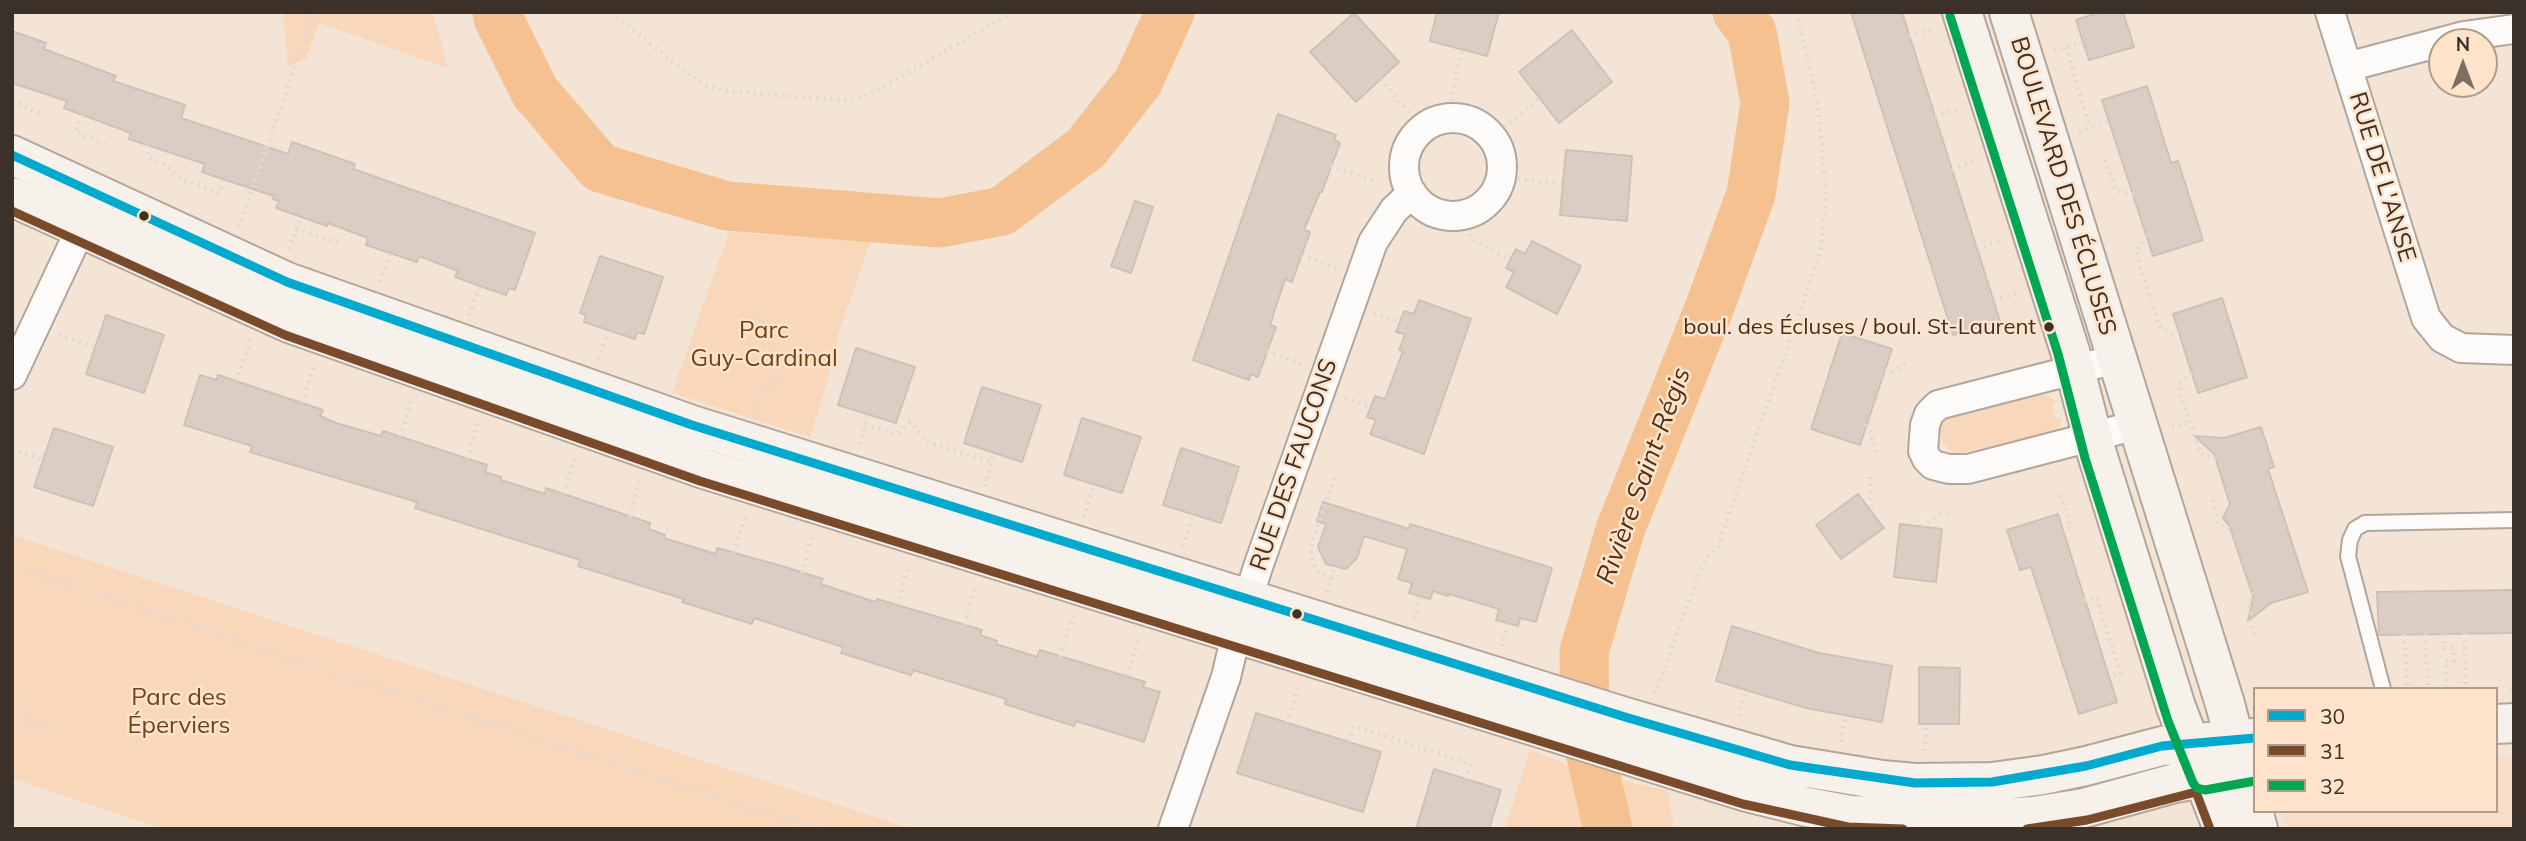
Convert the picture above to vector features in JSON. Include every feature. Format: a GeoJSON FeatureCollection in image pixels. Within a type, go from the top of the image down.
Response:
{"type":"FeatureCollection","features":[{"type":"Feature","properties":{"kind":"street","name":"BOULEVARD DES ÉCLUSES"},"geometry":{"type":"LineString","coordinates":[[2009,12],[2116,359],[2151,427],[2225,704],[2247,754],[2253,795]]}},
{"type":"Feature","properties":{"kind":"street","name":"RUE DE L'ANSE"},"geometry":{"type":"LineString","coordinates":[[2330,12],[2426,318],[2442,338],[2461,348],[2514,349]]}},
{"type":"Feature","properties":{"kind":"street","name":"BOULEVARD DES ÉCLUSES"},"geometry":{"type":"LineString","coordinates":[[1953,19],[2075,370],[2176,707],[2223,829]]}},
{"type":"Feature","properties":{"kind":"street"},"geometry":{"type":"LineString","coordinates":[[2347,67],[2464,36],[2514,29]]}},
{"type":"Feature","properties":{"kind":"street"},"geometry":{"type":"LineString","coordinates":[[12,155],[287,282],[643,408],[817,466],[1551,694],[1639,710],[1799,767],[1847,776],[1915,783],[2018,779],[2086,766],[2162,746],[2197,761]]}},
{"type":"Feature","properties":{"kind":"street"},"geometry":{"type":"LineString","coordinates":[[12,375],[97,194]]}},
{"type":"Feature","properties":{"kind":"street","name":"RUE DES FAUCONS"},"geometry":{"type":"LineString","coordinates":[[1172,829],[1226,677],[1248,598],[1373,242],[1394,209],[1412,194]]}},
{"type":"Feature","properties":{"kind":"street"},"geometry":{"type":"LineString","coordinates":[[12,197],[289,323],[749,484],[1629,756],[1747,792],[1807,807],[1884,823],[2035,816],[2084,808],[2197,761],[2247,754]]}},
{"type":"Feature","properties":{"kind":"street","name":"BOULEVARD DES ÉCLUSES"},"geometry":{"type":"LineString","coordinates":[[2116,359],[1938,405],[1929,414],[1925,425],[1923,451],[1927,459],[1933,465],[1957,470],[2093,437],[2151,427]]}},
{"type":"Feature","properties":{"kind":"lane"},"geometry":{"type":"LineString","coordinates":[[2383,687],[2348,556],[2355,529],[2365,523],[2514,520]]}},
{"type":"Feature","properties":{"kind":"path"},"geometry":{"type":"LineString","coordinates":[[612,12],[706,85],[726,91],[844,100],[859,98],[880,89],[1013,12]]}},
{"type":"Feature","properties":{"kind":"path"},"geometry":{"type":"LineString","coordinates":[[1639,710],[1700,570],[1718,546],[1820,253],[1826,199],[1818,106],[1797,12]]}},
{"type":"Feature","properties":{"kind":"path"},"geometry":{"type":"LineString","coordinates":[[235,237],[308,29],[311,13]]}},
{"type":"Feature","properties":{"kind":"path"},"geometry":{"type":"LineString","coordinates":[[1909,36],[1953,19]]}},
{"type":"Feature","properties":{"kind":"path"},"geometry":{"type":"LineString","coordinates":[[2046,53],[2083,42]]}},
{"type":"Feature","properties":{"kind":"path"},"geometry":{"type":"LineString","coordinates":[[2066,47],[2090,128]]}},
{"type":"Feature","properties":{"kind":"path"},"geometry":{"type":"LineString","coordinates":[[1451,101],[1462,50]]}},
{"type":"Feature","properties":{"kind":"path"},"geometry":{"type":"LineString","coordinates":[[1381,79],[1410,114]]}},
{"type":"Feature","properties":{"kind":"path"},"geometry":{"type":"LineString","coordinates":[[1504,127],[1540,98]]}},
{"type":"Feature","properties":{"kind":"path"},"geometry":{"type":"LineString","coordinates":[[12,101],[44,115]]}},
{"type":"Feature","properties":{"kind":"path"},"geometry":{"type":"LineString","coordinates":[[1936,117],[1969,106]]}},
{"type":"Feature","properties":{"kind":"path"},"geometry":{"type":"LineString","coordinates":[[82,115],[75,132],[105,144]]}},
{"type":"Feature","properties":{"kind":"path"},"geometry":{"type":"LineString","coordinates":[[2072,135],[2108,122]]}},
{"type":"Feature","properties":{"kind":"path"},"geometry":{"type":"LineString","coordinates":[[147,145],[148,157],[163,163],[181,179],[220,193],[223,179]]}},
{"type":"Feature","properties":{"kind":"path"},"geometry":{"type":"LineString","coordinates":[[1952,170],[1985,157]]}},
{"type":"Feature","properties":{"kind":"path"},"geometry":{"type":"LineString","coordinates":[[2105,160],[2116,191],[2134,194]]}},
{"type":"Feature","properties":{"kind":"path"},"geometry":{"type":"LineString","coordinates":[[1331,166],[1374,181]]}},
{"type":"Feature","properties":{"kind":"path"},"geometry":{"type":"LineString","coordinates":[[1518,179],[1563,184]]}},
{"type":"Feature","properties":{"kind":"path"},"geometry":{"type":"LineString","coordinates":[[285,260],[301,217]]}},
{"type":"Feature","properties":{"kind":"path"},"geometry":{"type":"LineString","coordinates":[[296,229],[343,244]]}},
{"type":"Feature","properties":{"kind":"path"},"geometry":{"type":"LineString","coordinates":[[1470,234],[1472,239],[1510,260]]}},
{"type":"Feature","properties":{"kind":"path"},"geometry":{"type":"LineString","coordinates":[[2146,234],[2136,252],[2159,326],[2171,334],[2179,334]]}},
{"type":"Feature","properties":{"kind":"path"},"geometry":{"type":"LineString","coordinates":[[1977,248],[2010,237]]}},
{"type":"Feature","properties":{"kind":"path"},"geometry":{"type":"LineString","coordinates":[[377,293],[390,253]]}},
{"type":"Feature","properties":{"kind":"path"},"geometry":{"type":"LineString","coordinates":[[1302,256],[1342,272]]}},
{"type":"Feature","properties":{"kind":"path"},"geometry":{"type":"LineString","coordinates":[[466,324],[480,286]]}},
{"type":"Feature","properties":{"kind":"path"},"geometry":{"type":"LineString","coordinates":[[1994,301],[2026,290]]}},
{"type":"Feature","properties":{"kind":"path"},"geometry":{"type":"LineString","coordinates":[[751,420],[765,390],[776,377],[780,363],[778,352],[761,331],[757,321],[759,310]]}},
{"type":"Feature","properties":{"kind":"path"},"geometry":{"type":"LineString","coordinates":[[1367,311],[1400,323]]}},
{"type":"Feature","properties":{"kind":"path"},"geometry":{"type":"LineString","coordinates":[[595,369],[609,330]]}},
{"type":"Feature","properties":{"kind":"path"},"geometry":{"type":"LineString","coordinates":[[236,381],[254,331]]}},
{"type":"Feature","properties":{"kind":"path"},"geometry":{"type":"LineString","coordinates":[[54,333],[95,347]]}},
{"type":"Feature","properties":{"kind":"path"},"geometry":{"type":"LineString","coordinates":[[1267,351],[1308,367]]}},
{"type":"Feature","properties":{"kind":"path"},"geometry":{"type":"LineString","coordinates":[[302,403],[318,355]]}},
{"type":"Feature","properties":{"kind":"path"},"geometry":{"type":"LineString","coordinates":[[1885,370],[1892,372],[1907,363]]}},
{"type":"Feature","properties":{"kind":"path"},"geometry":{"type":"LineString","coordinates":[[2191,372],[2178,386],[2202,454],[2216,458]]}},
{"type":"Feature","properties":{"kind":"path"},"geometry":{"type":"LineString","coordinates":[[400,437],[415,389]]}},
{"type":"Feature","properties":{"kind":"path"},"geometry":{"type":"LineString","coordinates":[[1340,396],[1371,407]]}},
{"type":"Feature","properties":{"kind":"path"},"geometry":{"type":"LineString","coordinates":[[467,459],[481,413]]}},
{"type":"Feature","properties":{"kind":"path"},"geometry":{"type":"LineString","coordinates":[[856,456],[868,414]]}},
{"type":"Feature","properties":{"kind":"path"},"geometry":{"type":"LineString","coordinates":[[865,425],[897,433],[910,422],[928,442],[992,462]]}},
{"type":"Feature","properties":{"kind":"path"},"geometry":{"type":"LineString","coordinates":[[2151,427],[2189,423]]}},
{"type":"Feature","properties":{"kind":"path"},"geometry":{"type":"LineString","coordinates":[[1867,424],[1878,454]]}},
{"type":"Feature","properties":{"kind":"path"},"geometry":{"type":"LineString","coordinates":[[564,494],[578,447]]}},
{"type":"Feature","properties":{"kind":"path"},"geometry":{"type":"LineString","coordinates":[[12,449],[44,460]]}},
{"type":"Feature","properties":{"kind":"path"},"geometry":{"type":"LineString","coordinates":[[982,495],[994,453]]}},
{"type":"Feature","properties":{"kind":"path"},"geometry":{"type":"LineString","coordinates":[[630,517],[643,470]]}},
{"type":"Feature","properties":{"kind":"path"},"geometry":{"type":"LineString","coordinates":[[1332,578],[1319,572],[1311,552],[1335,475]]}},
{"type":"Feature","properties":{"kind":"path"},"geometry":{"type":"LineString","coordinates":[[1870,477],[1871,512]]}},
{"type":"Feature","properties":{"kind":"path"},"geometry":{"type":"LineString","coordinates":[[1082,525],[1094,484]]}},
{"type":"Feature","properties":{"kind":"path"},"geometry":{"type":"LineString","coordinates":[[2060,495],[2071,527],[2063,530]]}},
{"type":"Feature","properties":{"kind":"path"},"geometry":{"type":"LineString","coordinates":[[2213,500],[2218,523],[2230,529]]}},
{"type":"Feature","properties":{"kind":"path"},"geometry":{"type":"LineString","coordinates":[[734,553],[748,505]]}},
{"type":"Feature","properties":{"kind":"path"},"geometry":{"type":"LineString","coordinates":[[1922,526],[1940,513],[1949,513]]}},
{"type":"Feature","properties":{"kind":"path"},"geometry":{"type":"LineString","coordinates":[[1180,556],[1193,514]]}},
{"type":"Feature","properties":{"kind":"path"},"geometry":{"type":"LineString","coordinates":[[802,573],[815,526]]}},
{"type":"Feature","properties":{"kind":"path"},"geometry":{"type":"LineString","coordinates":[[897,605],[913,556]]}},
{"type":"Feature","properties":{"kind":"path"},"geometry":{"type":"LineString","coordinates":[[12,565],[326,671],[818,829]]}},
{"type":"Feature","properties":{"kind":"path"},"geometry":{"type":"LineString","coordinates":[[1325,602],[1335,566]]}},
{"type":"Feature","properties":{"kind":"path"},"geometry":{"type":"LineString","coordinates":[[964,625],[979,576]]}},
{"type":"Feature","properties":{"kind":"path"},"geometry":{"type":"LineString","coordinates":[[2252,592],[2248,612],[2255,637]]}},
{"type":"Feature","properties":{"kind":"path"},"geometry":{"type":"LineString","coordinates":[[1411,629],[1421,596]]}},
{"type":"Feature","properties":{"kind":"path"},"geometry":{"type":"LineString","coordinates":[[2084,600],[2096,597],[2121,673],[2109,677]]}},
{"type":"Feature","properties":{"kind":"path"},"geometry":{"type":"LineString","coordinates":[[1060,657],[1077,606]]}},
{"type":"Feature","properties":{"kind":"path"},"geometry":{"type":"LineString","coordinates":[[1499,656],[1508,623]]}},
{"type":"Feature","properties":{"kind":"path"},"geometry":{"type":"LineString","coordinates":[[1127,676],[1143,627]]}},
{"type":"Feature","properties":{"kind":"path"},"geometry":{"type":"LineString","coordinates":[[2404,634],[2408,687]]}},
{"type":"Feature","properties":{"kind":"path"},"geometry":{"type":"LineString","coordinates":[[2425,634],[2428,687]]}},
{"type":"Feature","properties":{"kind":"path"},"geometry":{"type":"LineString","coordinates":[[2443,634],[2444,648],[2453,648],[2454,661],[2445,661],[2447,687]]}},
{"type":"Feature","properties":{"kind":"path"},"geometry":{"type":"LineString","coordinates":[[2465,634],[2465,687]]}},
{"type":"Feature","properties":{"kind":"path"},"geometry":{"type":"LineString","coordinates":[[2507,714],[2514,662]]}},
{"type":"Feature","properties":{"kind":"path"},"geometry":{"type":"LineString","coordinates":[[1287,723],[1302,676]]}},
{"type":"Feature","properties":{"kind":"path"},"geometry":{"type":"LineString","coordinates":[[1735,728],[1746,690]]}},
{"type":"Feature","properties":{"kind":"path"},"geometry":{"type":"LineString","coordinates":[[19,704],[29,725]]}},
{"type":"Feature","properties":{"kind":"path"},"geometry":{"type":"LineString","coordinates":[[1839,754],[1845,715]]}},
{"type":"Feature","properties":{"kind":"path"},"geometry":{"type":"LineString","coordinates":[[12,727],[49,723]]}},
{"type":"Feature","properties":{"kind":"path"},"geometry":{"type":"LineString","coordinates":[[1924,762],[1926,724]]}},
{"type":"Feature","properties":{"kind":"path"},"geometry":{"type":"LineString","coordinates":[[1349,742],[1354,726],[1471,764],[1466,779]]}},
{"type":"Feature","properties":{"kind":"shaded area"},"geometry":{"type":"Polygon","coordinates":[[[2514,756],[2514,829],[2283,829],[2285,813],[2498,813],[2498,758],[2514,756]]]}},
{"type":"Feature","properties":{"kind":"green space"},"geometry":{"type":"Polygon","coordinates":[[[283,12],[433,12],[448,68],[319,23],[306,58],[288,67],[283,12]]]}},
{"type":"Feature","properties":{"kind":"green space","name":"Parc Guy-Cardinal"},"geometry":{"type":"Polygon","coordinates":[[[729,232],[871,241],[838,334],[837,350],[810,437],[672,393],[729,232]]]}},
{"type":"Feature","properties":{"kind":"green space"},"geometry":{"type":"Polygon","coordinates":[[[2040,395],[2049,396],[2057,402],[2052,404],[2056,419],[2062,418],[2059,428],[2053,433],[1960,453],[1950,451],[1942,442],[1940,431],[1948,415],[2040,395]]]}},
{"type":"Feature","properties":{"kind":"green space","name":"Parc des Éperviers"},"geometry":{"type":"Polygon","coordinates":[[[12,535],[912,829],[162,829],[12,778],[12,535]]]}},
{"type":"Feature","properties":{"kind":"green space"},"geometry":{"type":"Polygon","coordinates":[[[1530,750],[1573,767],[1592,829],[1505,829],[1530,750]]]}},
{"type":"Feature","properties":{"kind":"green space"},"geometry":{"type":"Polygon","coordinates":[[[1618,779],[1668,791],[1674,829],[1629,829],[1618,779]]]}},
{"type":"Feature","properties":{"kind":"building"},"geometry":{"type":"Polygon","coordinates":[[[1437,12],[1499,12],[1487,56],[1430,41],[1437,12]]]}},
{"type":"Feature","properties":{"kind":"building"},"geometry":{"type":"Polygon","coordinates":[[[1851,12],[1902,12],[2000,321],[1953,335],[1851,12]]]}},
{"type":"Feature","properties":{"kind":"building"},"geometry":{"type":"Polygon","coordinates":[[[2101,12],[2123,12],[2134,47],[2089,60],[2076,20],[2101,12]]]}},
{"type":"Feature","properties":{"kind":"building"},"geometry":{"type":"Polygon","coordinates":[[[1354,13],[1399,62],[1356,102],[1310,52],[1354,13]]]}},
{"type":"Feature","properties":{"kind":"building"},"geometry":{"type":"Polygon","coordinates":[[[1572,30],[1612,82],[1559,123],[1519,72],[1572,30]]]}},
{"type":"Feature","properties":{"kind":"building"},"geometry":{"type":"Polygon","coordinates":[[[12,31],[46,43],[44,49],[116,76],[113,81],[185,105],[181,118],[288,154],[292,142],[355,164],[353,169],[535,233],[515,290],[509,288],[506,295],[455,277],[458,271],[419,256],[417,262],[366,245],[368,238],[276,208],[279,201],[273,199],[274,196],[202,172],[205,164],[129,139],[131,133],[64,108],[67,101],[12,83],[12,31]]]}},
{"type":"Feature","properties":{"kind":"building"},"geometry":{"type":"Polygon","coordinates":[[[2147,86],[2171,163],[2178,161],[2203,240],[2153,256],[2102,100],[2147,86]]]}},
{"type":"Feature","properties":{"kind":"building"},"geometry":{"type":"Polygon","coordinates":[[[1278,114],[1336,135],[1334,140],[1340,143],[1322,192],[1304,230],[1310,232],[1292,282],[1285,279],[1270,325],[1276,327],[1258,377],[1251,374],[1249,380],[1193,360],[1278,114]]]}},
{"type":"Feature","properties":{"kind":"building"},"geometry":{"type":"Polygon","coordinates":[[[1566,150],[1632,156],[1627,221],[1560,215],[1566,150]]]}},
{"type":"Feature","properties":{"kind":"building"},"geometry":{"type":"Polygon","coordinates":[[[1135,201],[1153,207],[1131,273],[1111,266],[1135,201]]]}},
{"type":"Feature","properties":{"kind":"building"},"geometry":{"type":"Polygon","coordinates":[[[1532,241],[1581,266],[1557,314],[1506,287],[1514,272],[1506,268],[1516,249],[1525,254],[1532,241]]]}},
{"type":"Feature","properties":{"kind":"building"},"geometry":{"type":"Polygon","coordinates":[[[600,256],[663,277],[644,334],[637,332],[635,339],[584,322],[586,315],[580,313],[600,256]]]}},
{"type":"Feature","properties":{"kind":"building"},"geometry":{"type":"Polygon","coordinates":[[[2222,298],[2247,377],[2198,393],[2173,314],[2222,298]]]}},
{"type":"Feature","properties":{"kind":"building"},"geometry":{"type":"Polygon","coordinates":[[[1419,300],[1471,319],[1424,454],[1370,434],[1376,420],[1367,417],[1375,396],[1385,399],[1403,351],[1399,350],[1405,334],[1396,332],[1404,311],[1414,314],[1419,300]]]}},
{"type":"Feature","properties":{"kind":"building"},"geometry":{"type":"Polygon","coordinates":[[[106,315],[164,335],[144,393],[86,374],[106,315]]]}},
{"type":"Feature","properties":{"kind":"building"},"geometry":{"type":"Polygon","coordinates":[[[1842,333],[1892,349],[1860,445],[1811,429],[1842,333]]]}},
{"type":"Feature","properties":{"kind":"building"},"geometry":{"type":"Polygon","coordinates":[[[856,348],[915,367],[896,423],[838,405],[856,348]]]}},
{"type":"Feature","properties":{"kind":"building"},"geometry":{"type":"Polygon","coordinates":[[[200,375],[217,380],[218,375],[323,410],[320,416],[336,423],[381,436],[383,431],[487,465],[485,472],[501,477],[501,480],[545,494],[546,488],[650,523],[649,529],[665,535],[664,538],[716,554],[717,548],[823,579],[821,584],[875,602],[877,599],[982,630],[980,635],[997,641],[996,644],[1037,657],[1040,650],[1145,682],[1143,687],[1160,692],[1144,742],[1076,721],[1074,726],[1005,704],[1006,699],[913,670],[911,675],[841,653],[843,647],[754,618],[752,624],[682,602],[684,599],[578,566],[580,560],[415,508],[417,502],[250,452],[252,446],[184,425],[200,375]]]}},
{"type":"Feature","properties":{"kind":"building"},"geometry":{"type":"Polygon","coordinates":[[[982,387],[1041,405],[1022,462],[964,443],[982,387]]]}},
{"type":"Feature","properties":{"kind":"building"},"geometry":{"type":"Polygon","coordinates":[[[1082,418],[1141,437],[1122,493],[1064,475],[1082,418]]]}},
{"type":"Feature","properties":{"kind":"building"},"geometry":{"type":"Polygon","coordinates":[[[2261,427],[2274,467],[2268,469],[2308,592],[2271,603],[2248,621],[2253,596],[2229,525],[2223,518],[2230,504],[2214,454],[2195,436],[2224,438],[2261,427]]]}},
{"type":"Feature","properties":{"kind":"building"},"geometry":{"type":"Polygon","coordinates":[[[54,428],[113,447],[93,506],[34,487],[54,428]]]}},
{"type":"Feature","properties":{"kind":"building"},"geometry":{"type":"Polygon","coordinates":[[[1181,448],[1239,467],[1221,523],[1163,505],[1181,448]]]}},
{"type":"Feature","properties":{"kind":"building"},"geometry":{"type":"Polygon","coordinates":[[[1858,494],[1884,528],[1841,559],[1816,525],[1858,494]]]}},
{"type":"Feature","properties":{"kind":"building"},"geometry":{"type":"Polygon","coordinates":[[[1323,502],[1409,529],[1410,524],[1552,568],[1536,622],[1520,618],[1518,626],[1496,620],[1499,609],[1449,594],[1448,596],[1433,591],[1430,599],[1409,593],[1412,583],[1398,579],[1407,549],[1364,536],[1357,558],[1346,569],[1326,564],[1318,547],[1326,524],[1317,521],[1323,502]]]}},
{"type":"Feature","properties":{"kind":"building"},"geometry":{"type":"Polygon","coordinates":[[[2058,514],[2117,702],[2079,714],[2031,567],[2020,570],[2007,530],[2058,514]]]}},
{"type":"Feature","properties":{"kind":"building"},"geometry":{"type":"Polygon","coordinates":[[[1900,524],[1942,529],[1936,582],[1894,577],[1900,524]]]}},
{"type":"Feature","properties":{"kind":"building"},"geometry":{"type":"Polygon","coordinates":[[[2514,590],[2514,633],[2379,635],[2377,592],[2514,590]]]}},
{"type":"Feature","properties":{"kind":"building"},"geometry":{"type":"Polygon","coordinates":[[[1732,626],[1819,653],[1892,666],[1882,722],[1806,708],[1716,681],[1732,626]]]}},
{"type":"Feature","properties":{"kind":"building"},"geometry":{"type":"Polygon","coordinates":[[[1919,667],[1960,668],[1959,724],[1919,724],[1919,667]]]}},
{"type":"Feature","properties":{"kind":"building"},"geometry":{"type":"Polygon","coordinates":[[[1256,713],[1381,752],[1363,812],[1237,773],[1256,713]]]}},
{"type":"Feature","properties":{"kind":"building"},"geometry":{"type":"Polygon","coordinates":[[[1434,769],[1501,790],[1489,829],[1416,829],[1434,769]]]}},
{"type":"Feature","properties":{"kind":"waterway","name":"Rivière Saint-Régis"},"geometry":{"type":"LineString","coordinates":[[497,12],[535,92],[600,168],[727,206],[940,223],[1002,211],[1086,148],[1138,82],[1170,12]]}},
{"type":"Feature","properties":{"kind":"waterway","name":"Rivière Saint-Régis"},"geometry":{"type":"LineString","coordinates":[[1608,829],[1585,730],[1584,652],[1620,530],[1709,309],[1751,194],[1765,103],[1752,32],[1737,12]]}},
{"type":"Feature","properties":{"kind":"transit line","name":"32"},"geometry":{"type":"LineString","coordinates":[[1950,16],[2058,354],[2085,458],[2168,721],[2197,788],[2205,790],[2253,781]]}},
{"type":"Feature","properties":{"kind":"transit line","name":"30"},"geometry":{"type":"LineString","coordinates":[[12,155],[287,282],[692,425],[1625,717],[1790,765],[1915,783],[1992,782],[2086,766],[2162,746],[2253,738]]}},
{"type":"Feature","properties":{"kind":"transit line","name":"31"},"geometry":{"type":"LineString","coordinates":[[12,211],[285,335],[700,481],[1743,804],[1848,827],[1903,829]]}},
{"type":"Feature","properties":{"kind":"transit line","name":"31"},"geometry":{"type":"LineString","coordinates":[[2027,829],[2087,820],[2196,792],[2210,829]]}},
{"type":"Feature","properties":{"kind":"place","name":"boul. des Écluses / boul. St-Laurent"},"geometry":{"type":"Point","coordinates":[2049,327]}}]}
